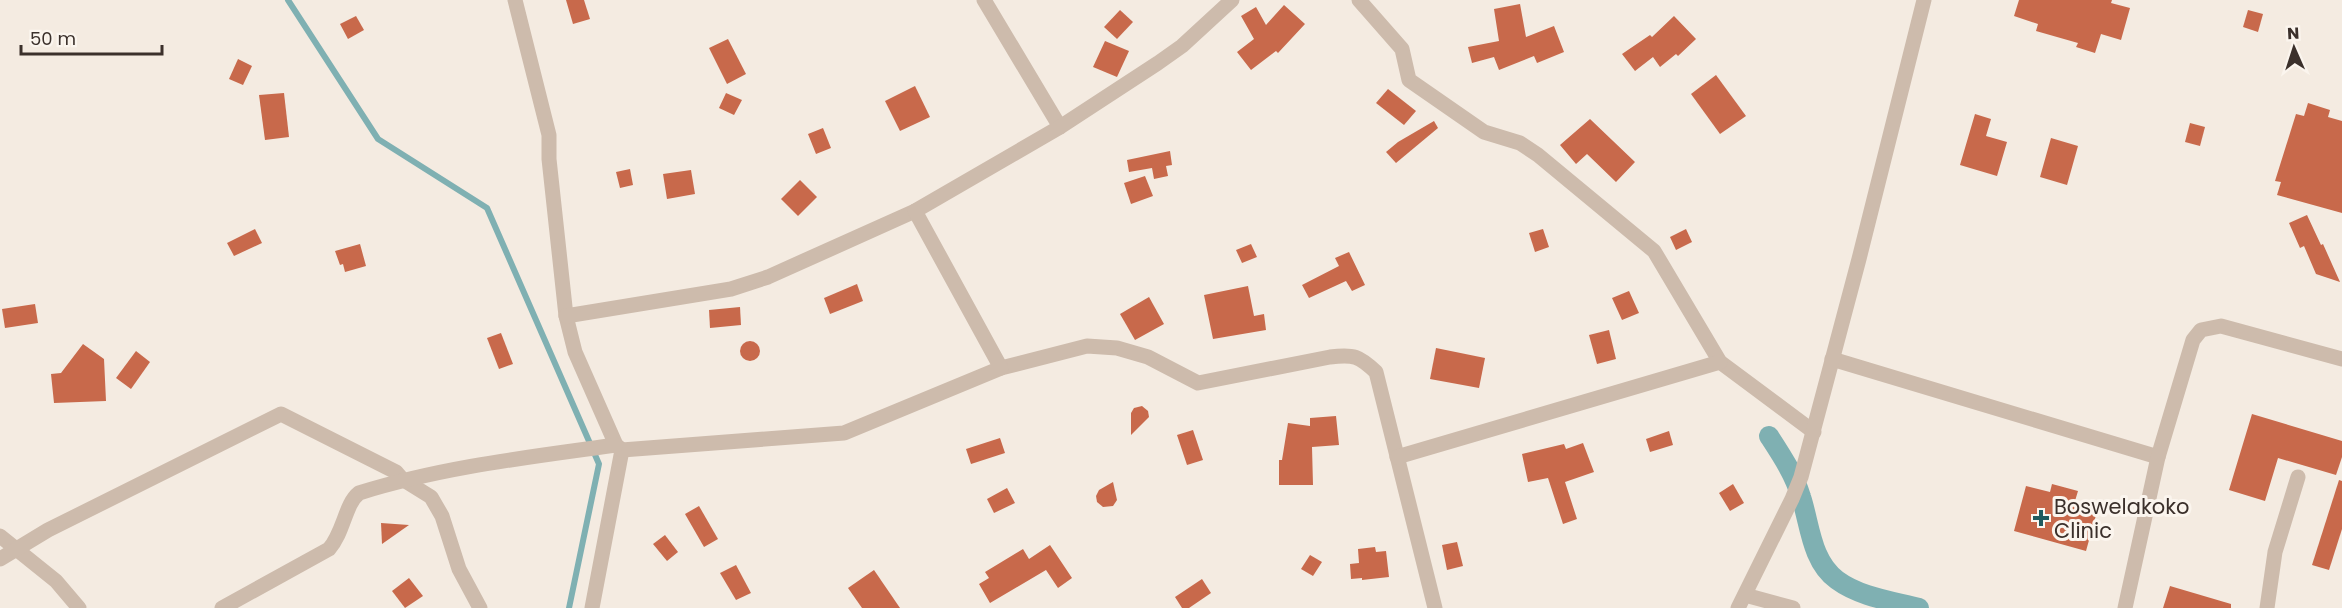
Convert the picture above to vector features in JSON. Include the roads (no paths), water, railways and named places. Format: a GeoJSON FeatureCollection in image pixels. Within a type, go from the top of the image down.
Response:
{"type":"FeatureCollection","features":[{"type":"Feature","properties":{"kind":"street"},"geometry":{"type":"LineString","coordinates":[[514,0],[549,135],[549,159],[566,316],[575,352],[619,448],[592,608]]}},
{"type":"Feature","properties":{"kind":"street"},"geometry":{"type":"LineString","coordinates":[[984,0],[1060,127]]}},
{"type":"Feature","properties":{"kind":"street"},"geometry":{"type":"LineString","coordinates":[[566,316],[731,289],[768,277],[915,211],[1060,127],[1182,46],[1232,0]]}},
{"type":"Feature","properties":{"kind":"street"},"geometry":{"type":"LineString","coordinates":[[1359,0],[1402,49],[1409,80],[1484,132],[1520,143],[1538,155],[1654,251],[1720,362],[1814,432]]}},
{"type":"Feature","properties":{"kind":"street"},"geometry":{"type":"LineString","coordinates":[[1793,608],[1741,602],[1801,477],[1924,0]]}},
{"type":"Feature","properties":{"kind":"street"},"geometry":{"type":"LineString","coordinates":[[915,211],[1002,368]]}},
{"type":"Feature","properties":{"kind":"street"},"geometry":{"type":"LineString","coordinates":[[2125,608],[2158,457],[2193,339],[2201,330],[2221,326],[2342,359]]}},
{"type":"Feature","properties":{"kind":"street"},"geometry":{"type":"LineString","coordinates":[[222,608],[329,549],[341,533],[353,497],[402,479],[542,456],[619,448],[844,433],[1002,368],[1087,346],[1117,348],[1148,357],[1198,384],[1330,357],[1347,355],[1362,358],[1376,372],[1436,608]]}},
{"type":"Feature","properties":{"kind":"street"},"geometry":{"type":"LineString","coordinates":[[1832,359],[2158,457]]}},
{"type":"Feature","properties":{"kind":"street"},"geometry":{"type":"LineString","coordinates":[[1397,457],[1720,362]]}},
{"type":"Feature","properties":{"kind":"street"},"geometry":{"type":"LineString","coordinates":[[0,559],[48,530],[281,414],[396,472],[402,479],[431,497],[442,516],[459,569],[480,608]]}},
{"type":"Feature","properties":{"kind":"street"},"geometry":{"type":"LineString","coordinates":[[2267,608],[2275,552],[2298,477]]}},
{"type":"Feature","properties":{"kind":"street"},"geometry":{"type":"LineString","coordinates":[[0,536],[56,581],[79,608]]}},
{"type":"Feature","properties":{"kind":"waterway"},"geometry":{"type":"LineString","coordinates":[[288,0],[378,139],[487,208],[599,464],[569,608]]}},
{"type":"Feature","properties":{"kind":"waterway"},"geometry":{"type":"LineString","coordinates":[[1769,436],[1795,481],[1817,553],[1828,572],[1856,591],[1919,608]]}},
{"type":"Feature","properties":{"kind":"place","name":"Boswelakoko Clinic"},"geometry":{"type":"Point","coordinates":[2041,518]}}]}
